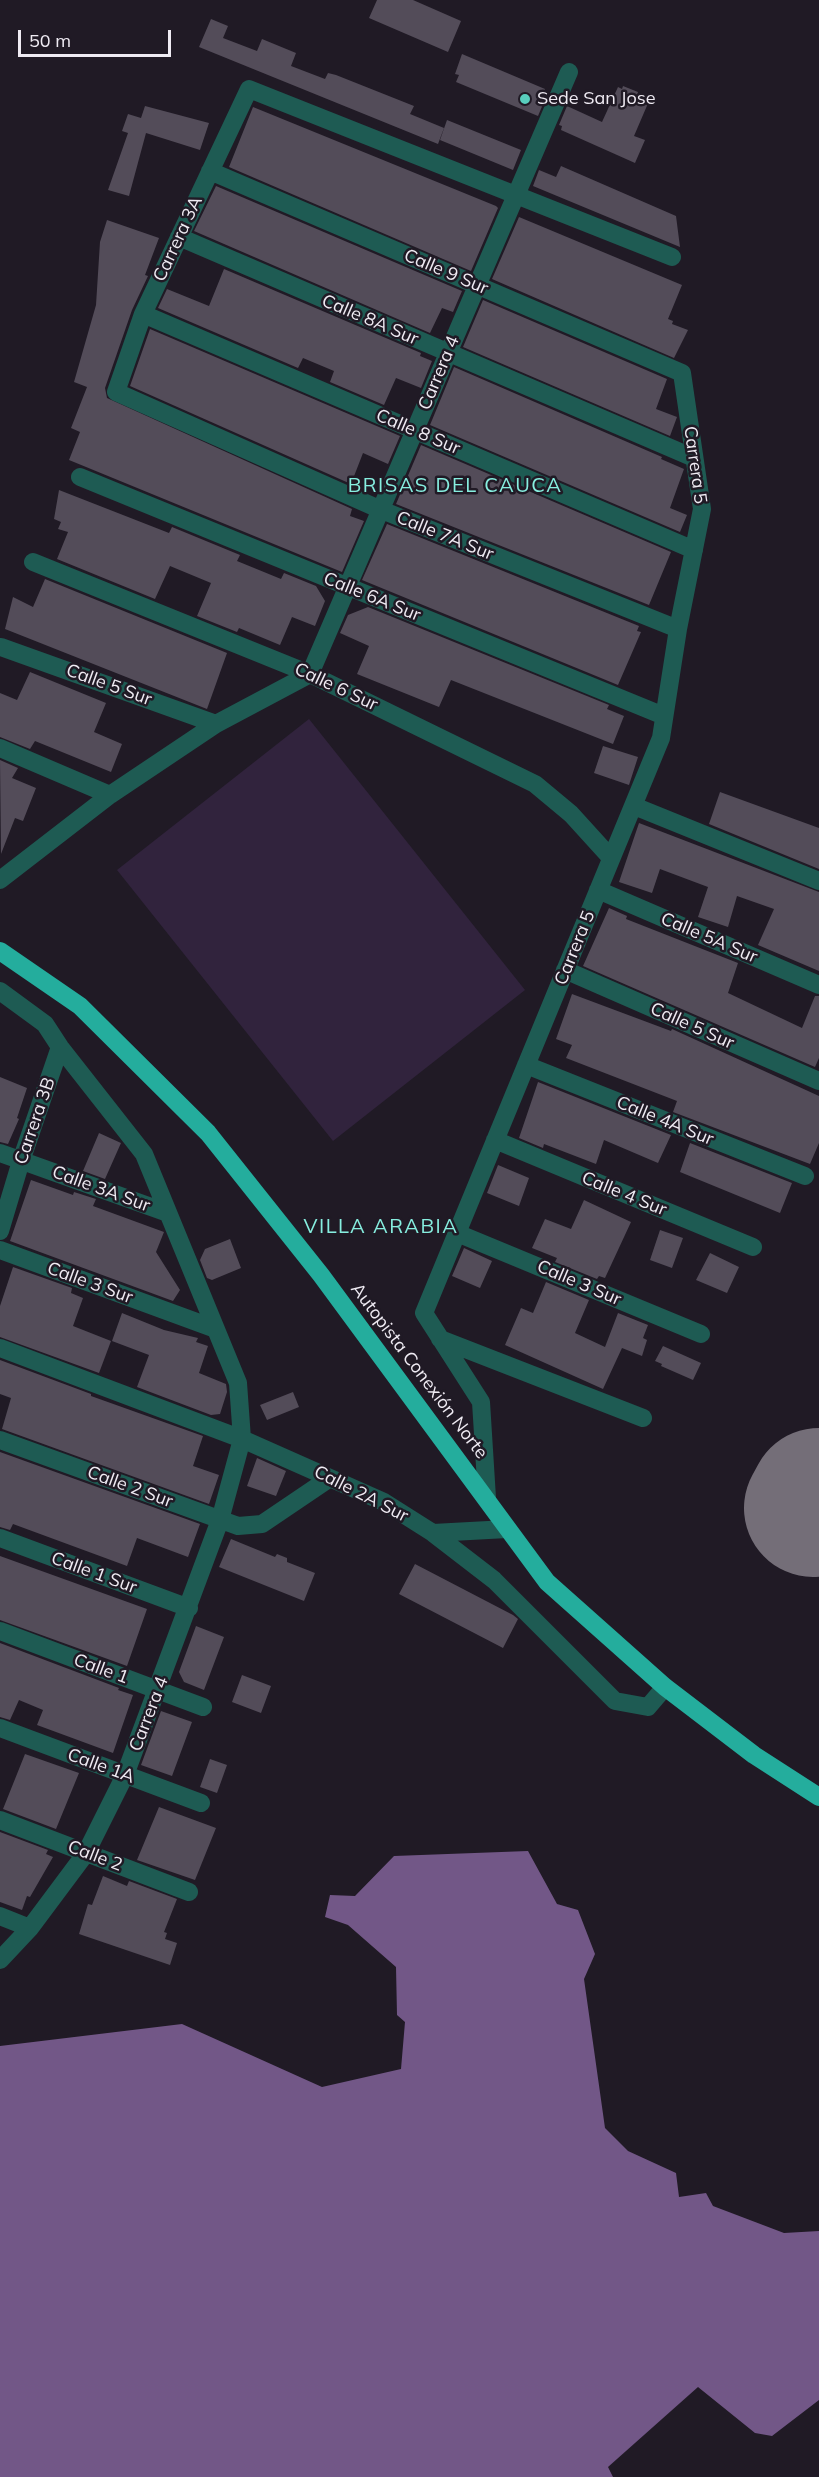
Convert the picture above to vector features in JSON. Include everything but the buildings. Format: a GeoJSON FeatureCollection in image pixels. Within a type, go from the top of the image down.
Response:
{"type":"FeatureCollection","features":[{"type":"Feature","properties":{"kind":"highway","name":"Autopista Conexión Norte"},"geometry":{"type":"LineString","coordinates":[[0,951],[80,1006],[208,1133],[321,1275],[547,1582],[665,1686],[754,1755],[819,1797]]}},
{"type":"Feature","properties":{"kind":"street","name":"Carrera 4"},"geometry":{"type":"LineString","coordinates":[[310,674],[568,72]]}},
{"type":"Feature","properties":{"kind":"street","name":"Carrera 3A"},"geometry":{"type":"LineString","coordinates":[[116,392],[142,314],[249,89],[516,194]]}},
{"type":"Feature","properties":{"kind":"street","name":"Calle 9 Sur"},"geometry":{"type":"LineString","coordinates":[[210,171],[682,373]]}},
{"type":"Feature","properties":{"kind":"street"},"geometry":{"type":"LineString","coordinates":[[516,194],[672,257]]}},
{"type":"Feature","properties":{"kind":"street","name":"Calle 8A Sur"},"geometry":{"type":"LineString","coordinates":[[179,237],[693,458]]}},
{"type":"Feature","properties":{"kind":"street","name":"Calle 8 Sur"},"geometry":{"type":"LineString","coordinates":[[142,314],[694,550]]}},
{"type":"Feature","properties":{"kind":"street","name":"Carrera 5"},"geometry":{"type":"LineString","coordinates":[[487,1498],[482,1402],[424,1313],[661,738],[678,629],[702,509],[682,373]]}},
{"type":"Feature","properties":{"kind":"street","name":"Calle 7A Sur"},"geometry":{"type":"LineString","coordinates":[[116,392],[379,509],[678,629]]}},
{"type":"Feature","properties":{"kind":"street","name":"Calle 6A Sur"},"geometry":{"type":"LineString","coordinates":[[80,477],[664,716]]}},
{"type":"Feature","properties":{"kind":"street","name":"Calle 6 Sur"},"geometry":{"type":"LineString","coordinates":[[33,562],[310,674],[535,784],[571,814],[611,858]]}},
{"type":"Feature","properties":{"kind":"street","name":"Calle 5 Sur"},"geometry":{"type":"LineString","coordinates":[[1,647],[216,724]]}},
{"type":"Feature","properties":{"kind":"street"},"geometry":{"type":"LineString","coordinates":[[0,880],[110,795],[216,724],[310,674]]}},
{"type":"Feature","properties":{"kind":"street"},"geometry":{"type":"LineString","coordinates":[[0,748],[110,795]]}},
{"type":"Feature","properties":{"kind":"street"},"geometry":{"type":"LineString","coordinates":[[633,806],[819,881]]}},
{"type":"Feature","properties":{"kind":"street","name":"Calle 5A Sur"},"geometry":{"type":"LineString","coordinates":[[598,891],[819,985]]}},
{"type":"Feature","properties":{"kind":"street","name":"Calle 5 Sur"},"geometry":{"type":"LineString","coordinates":[[565,970],[819,1081]]}},
{"type":"Feature","properties":{"kind":"street","name":"Carrera 4"},"geometry":{"type":"LineString","coordinates":[[0,991],[45,1024],[60,1047],[144,1154],[213,1328],[238,1383],[242,1439],[220,1520],[125,1775],[86,1853],[30,1928],[0,1960]]}},
{"type":"Feature","properties":{"kind":"street","name":"Carrera 3B"},"geometry":{"type":"LineString","coordinates":[[0,1231],[60,1047]]}},
{"type":"Feature","properties":{"kind":"street","name":"Calle 4A Sur"},"geometry":{"type":"LineString","coordinates":[[526,1065],[805,1176]]}},
{"type":"Feature","properties":{"kind":"street","name":"Calle 4 Sur"},"geometry":{"type":"LineString","coordinates":[[495,1140],[753,1247]]}},
{"type":"Feature","properties":{"kind":"street","name":"Calle 3A Sur"},"geometry":{"type":"LineString","coordinates":[[0,1153],[168,1214]]}},
{"type":"Feature","properties":{"kind":"street","name":"Calle 3 Sur"},"geometry":{"type":"LineString","coordinates":[[457,1233],[701,1334]]}},
{"type":"Feature","properties":{"kind":"street","name":"Calle 3 Sur"},"geometry":{"type":"LineString","coordinates":[[0,1250],[213,1328]]}},
{"type":"Feature","properties":{"kind":"street"},"geometry":{"type":"LineString","coordinates":[[440,1338],[643,1418]]}},
{"type":"Feature","properties":{"kind":"street","name":"Calle 2A Sur"},"geometry":{"type":"LineString","coordinates":[[0,1348],[242,1439],[384,1503],[433,1533],[494,1580],[615,1701],[648,1707],[665,1686]]}},
{"type":"Feature","properties":{"kind":"street","name":"Calle 2 Sur"},"geometry":{"type":"LineString","coordinates":[[0,1440],[238,1526],[262,1524],[330,1478]]}},
{"type":"Feature","properties":{"kind":"street"},"geometry":{"type":"LineString","coordinates":[[433,1533],[507,1528]]}},
{"type":"Feature","properties":{"kind":"street","name":"Calle 1 Sur"},"geometry":{"type":"LineString","coordinates":[[0,1538],[189,1608]]}},
{"type":"Feature","properties":{"kind":"street","name":"Calle 1"},"geometry":{"type":"LineString","coordinates":[[0,1631],[203,1707]]}},
{"type":"Feature","properties":{"kind":"street","name":"Calle 1A"},"geometry":{"type":"LineString","coordinates":[[0,1728],[201,1803]]}},
{"type":"Feature","properties":{"kind":"street","name":"Calle 2"},"geometry":{"type":"LineString","coordinates":[[0,1820],[189,1892]]}},
{"type":"Feature","properties":{"kind":"street"},"geometry":{"type":"LineString","coordinates":[[0,1916],[30,1928]]}},
{"type":"Feature","properties":{"kind":"shaded area"},"geometry":{"type":"Polygon","coordinates":[[[309,719],[525,990],[333,1141],[117,870],[309,719]]]}},
{"type":"Feature","properties":{"kind":"shaded area"},"geometry":{"type":"Polygon","coordinates":[[[528,1851],[557,1904],[578,1910],[595,1954],[584,1979],[605,2128],[628,2151],[676,2173],[679,2197],[706,2193],[713,2206],[784,2233],[819,2231],[819,2400],[772,2436],[755,2433],[698,2387],[608,2467],[613,2477],[0,2477],[0,2046],[182,2024],[322,2087],[401,2069],[405,2022],[397,2015],[396,1967],[348,1925],[325,1917],[330,1895],[355,1896],[394,1856],[528,1851]]]}},
{"type":"Feature","properties":{"kind":"runway"},"geometry":{"type":"LineString","coordinates":[[813,1508],[819,1497]]}},
{"type":"Feature","properties":{"kind":"place","name":"Sede San Jose"},"geometry":{"type":"Point","coordinates":[525,99]}},
{"type":"Feature","properties":{"kind":"district","name":"BRISAS DEL CAUCA"},"geometry":{"type":"Point","coordinates":[455,486]}},
{"type":"Feature","properties":{"kind":"district","name":"VILLA ARABIA"},"geometry":{"type":"Point","coordinates":[381,1227]}}]}
